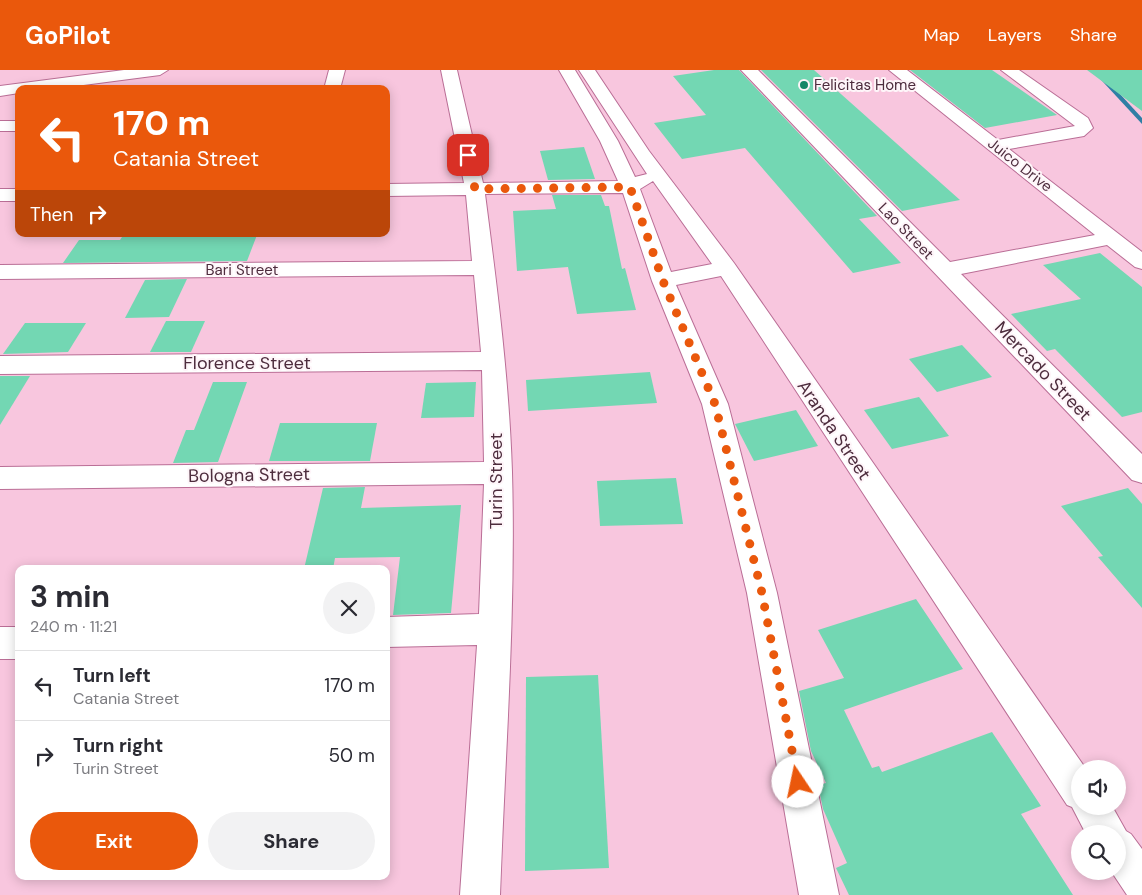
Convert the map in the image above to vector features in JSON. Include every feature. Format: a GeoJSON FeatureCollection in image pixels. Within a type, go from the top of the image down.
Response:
{"type":"FeatureCollection","features":[{"type":"Feature","properties":{"kind":"street"},"geometry":{"type":"LineString","coordinates":[[46,85],[160,70]]}},
{"type":"Feature","properties":{"kind":"street"},"geometry":{"type":"LineString","coordinates":[[333,85],[337,70]]}},
{"type":"Feature","properties":{"kind":"street","name":"Turin Street"},"geometry":{"type":"LineString","coordinates":[[449,70],[475,189],[494,361],[498,473],[494,628],[480,895]]}},
{"type":"Feature","properties":{"kind":"street"},"geometry":{"type":"LineString","coordinates":[[567,70],[609,141],[630,187],[663,281],[715,404],[762,593],[819,895]]}},
{"type":"Feature","properties":{"kind":"street","name":"Aranda Street"},"geometry":{"type":"LineString","coordinates":[[587,70],[655,173],[726,268],[1071,779]]}},
{"type":"Feature","properties":{"kind":"street","name":"Lao Street"},"geometry":{"type":"LineString","coordinates":[[749,70],[944,270],[1112,238]]}},
{"type":"Feature","properties":{"kind":"street","name":"Juico Drive"},"geometry":{"type":"LineString","coordinates":[[897,70],[1142,262]]}},
{"type":"Feature","properties":{"kind":"street"},"geometry":{"type":"LineString","coordinates":[[996,146],[1078,132],[1084,125],[1062,107],[1009,70]]}},
{"type":"Feature","properties":{"kind":"street"},"geometry":{"type":"LineString","coordinates":[[0,91],[15,89]]}},
{"type":"Feature","properties":{"kind":"street"},"geometry":{"type":"LineString","coordinates":[[0,126],[15,126]]}},
{"type":"Feature","properties":{"kind":"street"},"geometry":{"type":"LineString","coordinates":[[390,190],[630,187],[655,173]]}},
{"type":"Feature","properties":{"kind":"street"},"geometry":{"type":"LineString","coordinates":[[0,195],[15,195]]}},
{"type":"Feature","properties":{"kind":"street","name":"Bari Street"},"geometry":{"type":"LineString","coordinates":[[0,272],[485,268]]}},
{"type":"Feature","properties":{"kind":"street"},"geometry":{"type":"LineString","coordinates":[[663,281],[726,268]]}},
{"type":"Feature","properties":{"kind":"street","name":"Mercado Street"},"geometry":{"type":"LineString","coordinates":[[944,270],[1142,472]]}},
{"type":"Feature","properties":{"kind":"street","name":"Florence Street"},"geometry":{"type":"LineString","coordinates":[[0,365],[494,361]]}},
{"type":"Feature","properties":{"kind":"street","name":"Bologna Street"},"geometry":{"type":"LineString","coordinates":[[0,478],[498,473]]}},
{"type":"Feature","properties":{"kind":"street"},"geometry":{"type":"LineString","coordinates":[[390,632],[494,628]]}},
{"type":"Feature","properties":{"kind":"street"},"geometry":{"type":"LineString","coordinates":[[0,644],[15,643]]}},
{"type":"Feature","properties":{"kind":"street"},"geometry":{"type":"LineString","coordinates":[[1126,859],[1142,883]]}},
{"type":"Feature","properties":{"kind":"building"},"geometry":{"type":"Polygon","coordinates":[[[714,70],[739,70],[877,216],[859,219],[901,263],[853,273],[745,148],[682,159],[654,123],[706,115],[673,76],[714,70]]]}},
{"type":"Feature","properties":{"kind":"building"},"geometry":{"type":"Polygon","coordinates":[[[761,70],[814,70],[960,200],[902,211],[761,70]]]}},
{"type":"Feature","properties":{"kind":"building"},"geometry":{"type":"Polygon","coordinates":[[[910,70],[992,70],[1057,115],[985,128],[910,70]]]}},
{"type":"Feature","properties":{"kind":"building"},"geometry":{"type":"Polygon","coordinates":[[[1087,70],[1142,70],[1142,111],[1087,70]]]}},
{"type":"Feature","properties":{"kind":"building"},"geometry":{"type":"Polygon","coordinates":[[[584,147],[595,179],[548,180],[540,151],[584,147]]]}},
{"type":"Feature","properties":{"kind":"building"},"geometry":{"type":"Polygon","coordinates":[[[552,195],[601,195],[605,206],[609,206],[622,269],[625,268],[636,310],[577,314],[568,267],[517,271],[513,211],[556,209],[552,195]]]}},
{"type":"Feature","properties":{"kind":"building"},"geometry":{"type":"Polygon","coordinates":[[[122,237],[256,237],[247,261],[63,263],[79,240],[120,240],[122,237]]]}},
{"type":"Feature","properties":{"kind":"building"},"geometry":{"type":"Polygon","coordinates":[[[1100,253],[1142,287],[1142,412],[1122,417],[1055,349],[1047,351],[1011,314],[1081,299],[1043,265],[1100,253]]]}},
{"type":"Feature","properties":{"kind":"building"},"geometry":{"type":"Polygon","coordinates":[[[187,279],[169,317],[125,318],[145,280],[187,279]]]}},
{"type":"Feature","properties":{"kind":"building"},"geometry":{"type":"Polygon","coordinates":[[[166,321],[205,321],[191,352],[150,352],[166,321]]]}},
{"type":"Feature","properties":{"kind":"building"},"geometry":{"type":"Polygon","coordinates":[[[25,323],[86,323],[68,352],[3,354],[25,323]]]}},
{"type":"Feature","properties":{"kind":"building"},"geometry":{"type":"Polygon","coordinates":[[[962,345],[992,377],[937,392],[909,359],[962,345]]]}},
{"type":"Feature","properties":{"kind":"building"},"geometry":{"type":"Polygon","coordinates":[[[650,372],[657,403],[528,411],[526,380],[650,372]]]}},
{"type":"Feature","properties":{"kind":"building"},"geometry":{"type":"Polygon","coordinates":[[[0,376],[30,376],[0,425],[0,376]]]}},
{"type":"Feature","properties":{"kind":"building"},"geometry":{"type":"Polygon","coordinates":[[[213,382],[247,382],[218,462],[173,463],[186,430],[194,430],[213,382]]]}},
{"type":"Feature","properties":{"kind":"building"},"geometry":{"type":"Polygon","coordinates":[[[476,382],[474,417],[421,418],[426,383],[476,382]]]}},
{"type":"Feature","properties":{"kind":"building"},"geometry":{"type":"Polygon","coordinates":[[[919,397],[949,436],[892,449],[864,410],[919,397]]]}},
{"type":"Feature","properties":{"kind":"building"},"geometry":{"type":"Polygon","coordinates":[[[796,410],[818,446],[754,461],[735,424],[796,410]]]}},
{"type":"Feature","properties":{"kind":"building"},"geometry":{"type":"Polygon","coordinates":[[[280,423],[377,423],[370,461],[269,461],[280,423]]]}},
{"type":"Feature","properties":{"kind":"building"},"geometry":{"type":"Polygon","coordinates":[[[676,478],[683,524],[600,526],[597,481],[676,478]]]}},
{"type":"Feature","properties":{"kind":"building"},"geometry":{"type":"Polygon","coordinates":[[[365,487],[361,508],[461,505],[451,613],[393,615],[400,557],[335,558],[334,565],[305,565],[323,488],[365,487]]]}},
{"type":"Feature","properties":{"kind":"building"},"geometry":{"type":"Polygon","coordinates":[[[1128,488],[1142,504],[1142,608],[1098,557],[1103,556],[1061,506],[1128,488]]]}},
{"type":"Feature","properties":{"kind":"building"},"geometry":{"type":"Polygon","coordinates":[[[916,599],[963,669],[844,710],[872,768],[879,766],[882,772],[992,732],[1041,806],[1021,814],[1073,895],[849,895],[836,868],[847,863],[823,809],[818,785],[826,783],[811,751],[799,691],[844,678],[818,630],[916,599]]]}},
{"type":"Feature","properties":{"kind":"building"},"geometry":{"type":"Polygon","coordinates":[[[598,675],[609,868],[525,871],[526,677],[598,675]]]}},
{"type":"Feature","properties":{"kind":"waterway"},"geometry":{"type":"LineString","coordinates":[[1095,70],[1142,122]]}},
{"type":"Feature","properties":{"kind":"place","name":"Felicitas Home"},"geometry":{"type":"Point","coordinates":[804,85]}},
{"type":"Feature","properties":{"kind":"route"},"geometry":{"type":"LineString","coordinates":[[468,155],[475,189],[630,187],[663,281],[715,404],[762,593],[798,782]]}}]}
